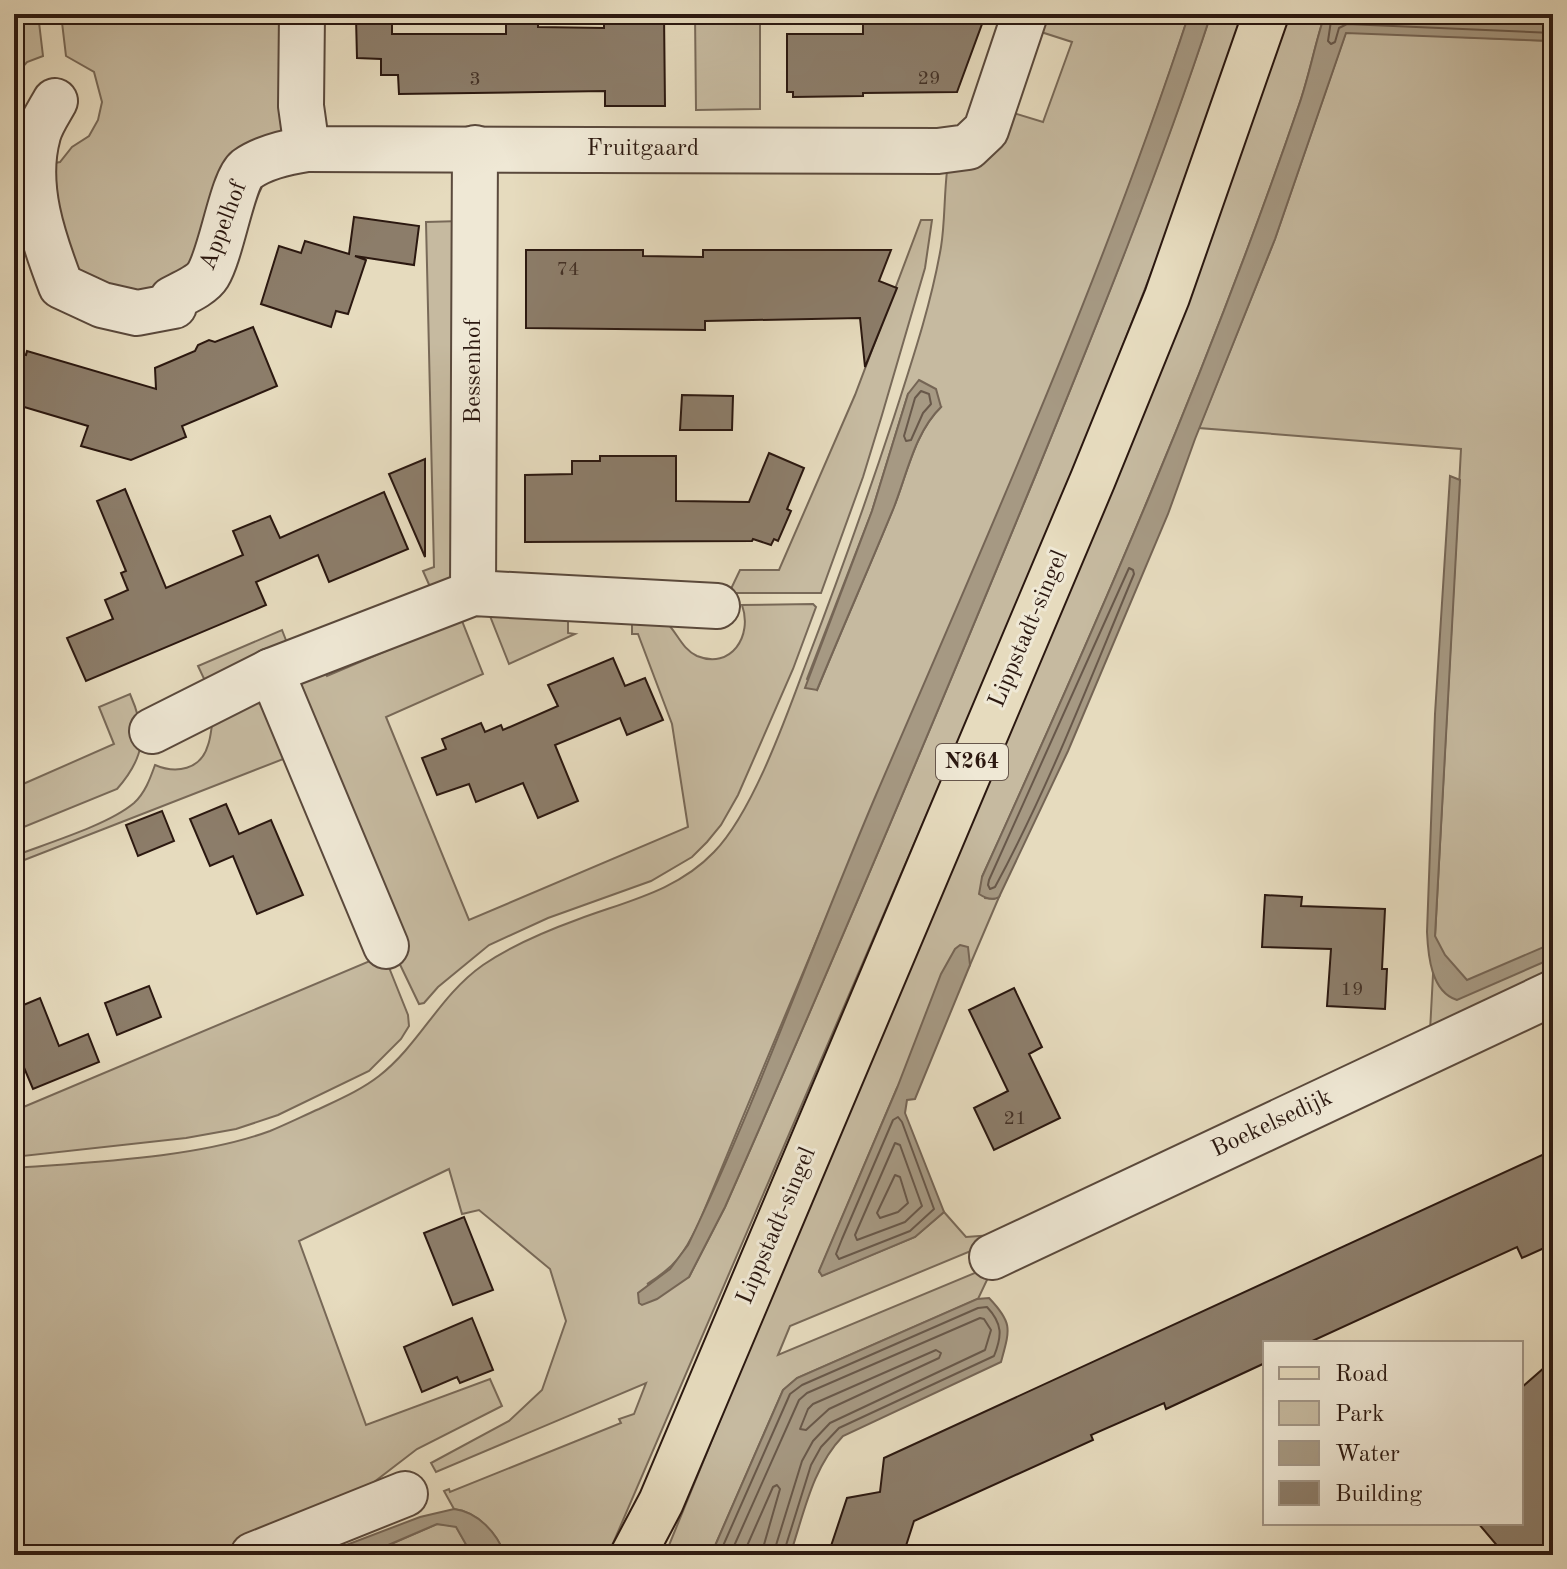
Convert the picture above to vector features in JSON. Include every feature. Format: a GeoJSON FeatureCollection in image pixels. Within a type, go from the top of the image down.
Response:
{"type":"FeatureCollection","features":[{"type":"Feature","properties":{"kind":"main road","name":"Lippstadt-singel"},"geometry":{"type":"LineString","coordinates":[[633,1555],[661,1502],[1093,479],[1167,297],[1266,14]]}},
{"type":"Feature","properties":{"kind":"main road","name":"Lippstadt-singel"},"geometry":{"type":"LineString","coordinates":[[645,1555],[661,1502]]}},
{"type":"Feature","properties":{"kind":"street"},"geometry":{"type":"LineString","coordinates":[[302,14],[301,106],[307,149]]}},
{"type":"Feature","properties":{"kind":"street","name":"Fruitgaard"},"geometry":{"type":"LineString","coordinates":[[307,149],[938,151],[968,147],[986,130],[1025,14]]}},
{"type":"Feature","properties":{"kind":"street","name":"Appelhof"},"geometry":{"type":"LineString","coordinates":[[55,101],[39,133],[32,169],[42,238],[61,286],[102,305],[137,313],[174,306],[172,299],[207,278],[239,181],[246,170],[284,152],[307,149]]}},
{"type":"Feature","properties":{"kind":"street","name":"Bessenhof"},"geometry":{"type":"LineString","coordinates":[[473,593],[475,148]]}},
{"type":"Feature","properties":{"kind":"street"},"geometry":{"type":"LineString","coordinates":[[152,731],[271,671],[473,593],[717,606]]}},
{"type":"Feature","properties":{"kind":"street"},"geometry":{"type":"LineString","coordinates":[[271,671],[386,946]]}},
{"type":"Feature","properties":{"kind":"street","name":"Boekelsedijk"},"geometry":{"type":"LineString","coordinates":[[992,1257],[1553,993]]}},
{"type":"Feature","properties":{"kind":"street"},"geometry":{"type":"LineString","coordinates":[[253,1555],[405,1494]]}},
{"type":"Feature","properties":{"kind":"green space"},"geometry":{"type":"Polygon","coordinates":[[[14,14],[38,14],[43,56],[27,62],[14,77],[14,14]]]}},
{"type":"Feature","properties":{"kind":"green space"},"geometry":{"type":"Polygon","coordinates":[[[61,14],[286,14],[285,126],[193,273],[130,299],[66,264],[49,164],[60,162],[72,147],[89,136],[98,120],[102,102],[94,72],[66,56],[61,14]]]}},
{"type":"Feature","properties":{"kind":"green space"},"geometry":{"type":"Polygon","coordinates":[[[695,14],[760,14],[760,109],[696,110],[695,14]]]}},
{"type":"Feature","properties":{"kind":"green space"},"geometry":{"type":"Polygon","coordinates":[[[1044,14],[1189,14],[1127,190],[1060,364],[699,1223],[678,1258],[647,1284],[689,1277],[725,1207],[883,841],[1036,474],[1149,188],[1211,14],[1242,14],[1188,179],[1065,493],[608,1555],[505,1555],[486,1525],[471,1514],[454,1509],[444,1491],[449,1489],[450,1492],[621,1423],[619,1419],[634,1414],[646,1383],[436,1472],[431,1463],[509,1421],[542,1390],[566,1321],[550,1269],[479,1210],[462,1214],[449,1169],[299,1241],[366,1425],[490,1379],[502,1406],[417,1449],[331,1515],[224,1555],[14,1555],[14,1168],[178,1153],[241,1140],[289,1123],[350,1094],[379,1076],[406,1050],[454,991],[483,965],[542,934],[668,886],[714,852],[742,813],[768,762],[873,478],[932,290],[942,238],[947,171],[1010,112],[1043,122],[1072,42],[1038,31],[1044,14]],[[908,394],[872,511],[807,679],[817,690],[894,507],[918,441],[941,407],[908,394]]]}},
{"type":"Feature","properties":{"kind":"green space"},"geometry":{"type":"Polygon","coordinates":[[[1285,14],[1325,14],[1303,93],[1228,301],[1150,495],[982,877],[985,898],[999,897],[970,965],[897,1088],[819,1272],[823,1275],[915,1237],[944,1212],[966,1237],[993,1235],[1031,1226],[790,1326],[778,1355],[994,1265],[978,1299],[797,1378],[783,1390],[711,1555],[665,1555],[811,1198],[1166,359],[1285,14]]]}},
{"type":"Feature","properties":{"kind":"green space"},"geometry":{"type":"Polygon","coordinates":[[[1346,32],[1553,41],[1553,975],[1430,1031],[1461,449],[1199,428],[1275,239],[1346,32]]]}},
{"type":"Feature","properties":{"kind":"green space"},"geometry":{"type":"Polygon","coordinates":[[[921,220],[932,220],[925,268],[863,477],[821,593],[729,593],[740,570],[779,570],[855,395],[921,220]]]}},
{"type":"Feature","properties":{"kind":"green space"},"geometry":{"type":"Polygon","coordinates":[[[461,221],[453,576],[431,589],[423,571],[434,567],[426,222],[461,221]]]}},
{"type":"Feature","properties":{"kind":"green space"},"geometry":{"type":"Polygon","coordinates":[[[813,604],[816,607],[793,669],[738,795],[707,842],[692,857],[651,881],[548,918],[489,945],[438,987],[424,1003],[419,1004],[394,952],[298,689],[301,680],[321,665],[327,676],[460,616],[483,674],[386,717],[469,920],[688,827],[672,724],[638,634],[632,634],[632,616],[667,623],[688,649],[697,656],[709,659],[729,654],[742,638],[745,617],[742,605],[813,604]]]}},
{"type":"Feature","properties":{"kind":"green space"},"geometry":{"type":"Polygon","coordinates":[[[490,616],[568,616],[568,633],[575,634],[509,664],[490,616]]]}},
{"type":"Feature","properties":{"kind":"green space"},"geometry":{"type":"Polygon","coordinates":[[[282,630],[289,648],[206,683],[198,666],[282,630]]]}},
{"type":"Feature","properties":{"kind":"green space"},"geometry":{"type":"Polygon","coordinates":[[[130,694],[139,721],[141,744],[134,766],[117,789],[14,831],[14,788],[114,744],[99,707],[130,694]]]}},
{"type":"Feature","properties":{"kind":"green space"},"geometry":{"type":"Polygon","coordinates":[[[254,701],[266,707],[291,756],[14,864],[14,856],[77,833],[123,811],[141,795],[155,765],[179,769],[194,765],[205,753],[213,720],[254,701]]]}},
{"type":"Feature","properties":{"kind":"green space"},"geometry":{"type":"Polygon","coordinates":[[[384,955],[408,1015],[409,1026],[401,1039],[369,1071],[278,1115],[236,1129],[186,1138],[14,1157],[14,1111],[384,955]]]}},
{"type":"Feature","properties":{"kind":"green space"},"geometry":{"type":"Polygon","coordinates":[[[437,1524],[456,1526],[472,1555],[366,1555],[437,1524]]]}},
{"type":"Feature","properties":{"kind":"water"},"geometry":{"type":"Polygon","coordinates":[[[1189,14],[1211,14],[1150,188],[1036,474],[883,841],[725,1207],[689,1277],[657,1299],[642,1305],[638,1293],[670,1269],[688,1245],[738,1134],[852,851],[1081,310],[1189,14]]]}},
{"type":"Feature","properties":{"kind":"water"},"geometry":{"type":"Polygon","coordinates":[[[1325,14],[1553,16],[1553,41],[1346,33],[1275,239],[1168,514],[1068,751],[999,897],[986,898],[979,894],[982,877],[1150,495],[1228,301],[1299,105],[1325,14]]]}},
{"type":"Feature","properties":{"kind":"water"},"geometry":{"type":"Polygon","coordinates":[[[919,380],[936,389],[941,407],[918,441],[894,507],[817,690],[805,688],[872,511],[908,394],[919,380]]]}},
{"type":"Feature","properties":{"kind":"water"},"geometry":{"type":"Polygon","coordinates":[[[1450,476],[1460,480],[1435,936],[1445,955],[1467,980],[1553,943],[1553,958],[1457,1000],[1448,996],[1436,981],[1430,962],[1427,932],[1435,714],[1450,476]]]}},
{"type":"Feature","properties":{"kind":"water"},"geometry":{"type":"Polygon","coordinates":[[[960,945],[968,947],[970,965],[915,1099],[907,1100],[905,1113],[944,1212],[915,1237],[822,1276],[819,1271],[897,1088],[941,974],[960,945]]]}},
{"type":"Feature","properties":{"kind":"water"},"geometry":{"type":"Polygon","coordinates":[[[989,1298],[1006,1321],[1007,1334],[1001,1362],[843,1436],[816,1477],[790,1555],[711,1555],[783,1390],[797,1378],[977,1299],[989,1298]]]}},
{"type":"Feature","properties":{"kind":"water"},"geometry":{"type":"Polygon","coordinates":[[[454,1509],[471,1514],[486,1525],[505,1555],[472,1555],[456,1527],[437,1524],[365,1555],[320,1555],[420,1517],[454,1509]]]}},
{"type":"Feature","properties":{"kind":"building"},"geometry":{"type":"Polygon","coordinates":[[[604,14],[664,14],[665,106],[605,106],[605,91],[399,94],[398,75],[381,75],[381,59],[357,58],[356,18],[392,18],[392,34],[506,34],[506,21],[538,21],[538,27],[604,28],[604,14]]]}},
{"type":"Feature","properties":{"kind":"building"},"geometry":{"type":"Polygon","coordinates":[[[863,14],[955,14],[982,24],[957,92],[793,97],[793,92],[787,92],[787,34],[863,34],[863,14]]]}},
{"type":"Feature","properties":{"kind":"building"},"geometry":{"type":"Polygon","coordinates":[[[354,217],[419,226],[414,265],[355,256],[366,260],[348,314],[336,311],[331,327],[261,304],[279,246],[301,253],[305,241],[349,254],[354,217]]]}},
{"type":"Feature","properties":{"kind":"building"},"geometry":{"type":"Polygon","coordinates":[[[526,250],[643,250],[643,256],[703,257],[703,250],[891,250],[879,281],[897,288],[865,367],[860,318],[705,321],[705,330],[526,328],[526,250]]]}},
{"type":"Feature","properties":{"kind":"building"},"geometry":{"type":"Polygon","coordinates":[[[253,327],[277,386],[182,426],[186,437],[131,460],[81,446],[88,426],[14,404],[14,352],[26,355],[27,351],[156,389],[155,368],[195,351],[198,345],[209,340],[215,342],[253,327]]]}},
{"type":"Feature","properties":{"kind":"building"},"geometry":{"type":"Polygon","coordinates":[[[682,395],[733,396],[732,430],[680,430],[682,395]]]}},
{"type":"Feature","properties":{"kind":"building"},"geometry":{"type":"Polygon","coordinates":[[[769,453],[804,468],[787,509],[791,511],[778,541],[774,539],[771,545],[753,539],[525,542],[525,475],[572,474],[572,461],[600,461],[600,456],[676,456],[676,501],[749,502],[769,453]]]}},
{"type":"Feature","properties":{"kind":"building"},"geometry":{"type":"Polygon","coordinates":[[[425,459],[425,557],[389,474],[425,459]]]}},
{"type":"Feature","properties":{"kind":"building"},"geometry":{"type":"Polygon","coordinates":[[[125,489],[166,588],[243,555],[233,531],[270,516],[280,538],[384,492],[408,549],[329,582],[318,555],[256,582],[266,605],[86,681],[67,638],[113,619],[105,600],[128,590],[121,573],[126,571],[97,501],[125,489]]]}},
{"type":"Feature","properties":{"kind":"building"},"geometry":{"type":"Polygon","coordinates":[[[613,658],[625,686],[645,678],[663,720],[627,735],[620,718],[555,745],[578,801],[538,818],[523,783],[476,802],[469,784],[437,795],[422,758],[446,749],[442,739],[481,723],[485,732],[501,725],[503,730],[558,706],[548,685],[613,658]]]}},
{"type":"Feature","properties":{"kind":"building"},"geometry":{"type":"Polygon","coordinates":[[[226,804],[239,834],[271,820],[303,895],[257,914],[233,856],[210,866],[190,819],[226,804]]]}},
{"type":"Feature","properties":{"kind":"building"},"geometry":{"type":"Polygon","coordinates":[[[162,811],[174,841],[138,856],[126,825],[162,811]]]}},
{"type":"Feature","properties":{"kind":"building"},"geometry":{"type":"Polygon","coordinates":[[[1265,895],[1302,897],[1301,906],[1385,909],[1382,969],[1387,969],[1385,1009],[1327,1006],[1331,949],[1262,947],[1265,895]]]}},
{"type":"Feature","properties":{"kind":"building"},"geometry":{"type":"Polygon","coordinates":[[[149,986],[161,1017],[117,1035],[105,1003],[149,986]]]}},
{"type":"Feature","properties":{"kind":"building"},"geometry":{"type":"Polygon","coordinates":[[[1014,988],[1042,1047],[1029,1054],[1060,1118],[994,1150],[974,1108],[1008,1091],[969,1010],[1014,988]]]}},
{"type":"Feature","properties":{"kind":"building"},"geometry":{"type":"Polygon","coordinates":[[[40,998],[59,1046],[88,1034],[99,1062],[33,1089],[14,1044],[14,1009],[40,998]]]}},
{"type":"Feature","properties":{"kind":"building"},"geometry":{"type":"Polygon","coordinates":[[[1553,1150],[1553,1244],[1522,1258],[1517,1247],[1312,1341],[1263,1341],[1263,1364],[1166,1409],[1164,1403],[1091,1435],[1093,1440],[914,1521],[903,1555],[828,1555],[847,1498],[880,1492],[884,1458],[1553,1150]]]}},
{"type":"Feature","properties":{"kind":"building"},"geometry":{"type":"Polygon","coordinates":[[[464,1217],[493,1290],[453,1305],[424,1233],[464,1217]]]}},
{"type":"Feature","properties":{"kind":"building"},"geometry":{"type":"Polygon","coordinates":[[[472,1318],[493,1370],[460,1383],[457,1377],[422,1392],[404,1347],[472,1318]]]}},
{"type":"Feature","properties":{"kind":"building"},"geometry":{"type":"Polygon","coordinates":[[[1553,1360],[1553,1555],[1505,1555],[1480,1525],[1523,1525],[1523,1386],[1553,1360]]]}}]}
